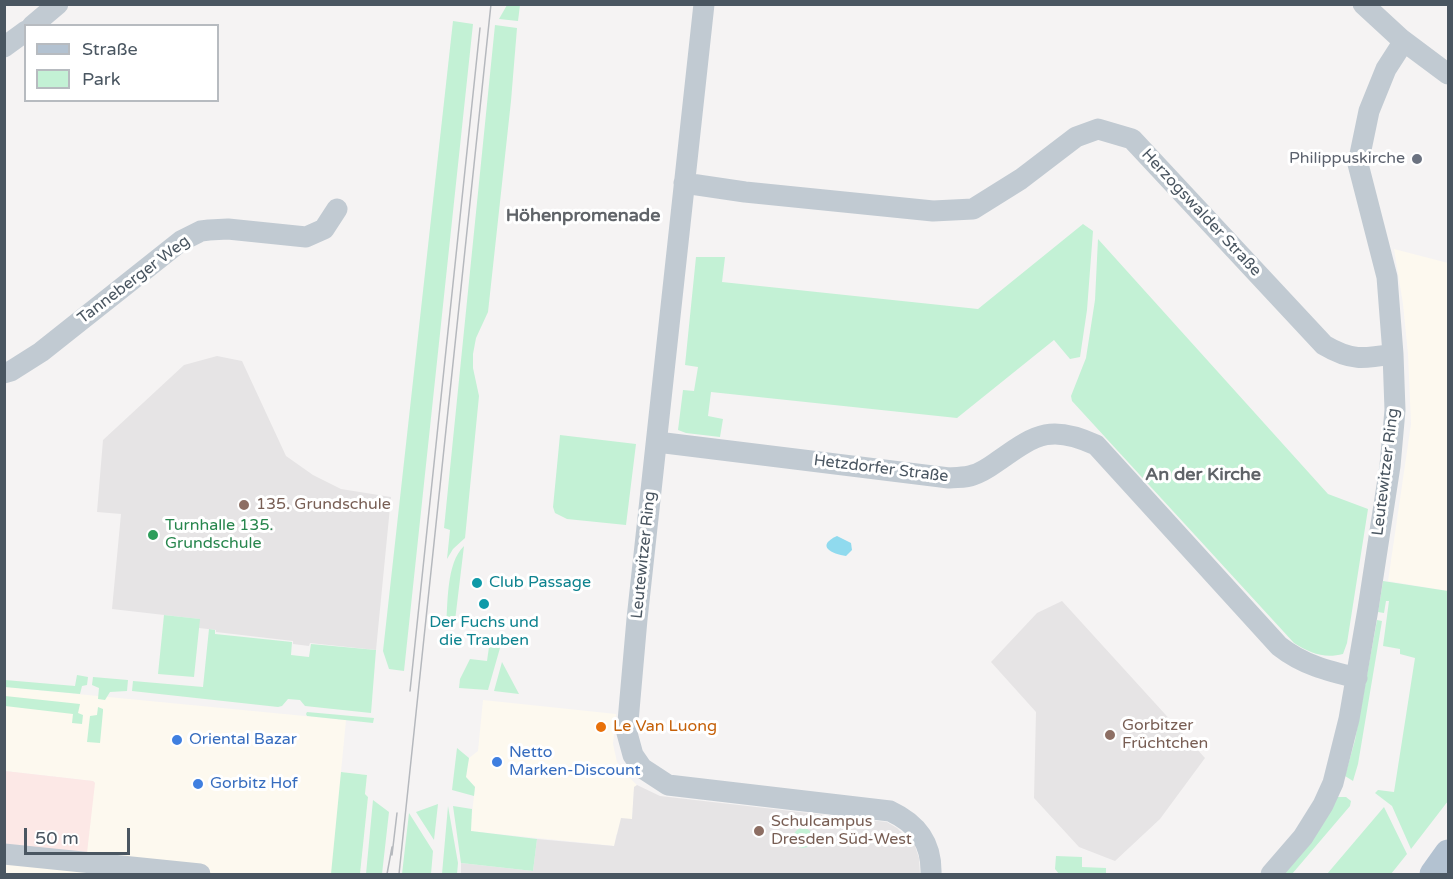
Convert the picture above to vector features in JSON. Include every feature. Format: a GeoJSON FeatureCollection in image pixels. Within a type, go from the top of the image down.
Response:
{"type":"FeatureCollection","features":[{"type":"Feature","properties":{"kind":"main road"},"geometry":{"type":"LineString","coordinates":[[1433,874],[1449,853]]}},
{"type":"Feature","properties":{"kind":"street"},"geometry":{"type":"LineString","coordinates":[[34,24],[58,4]]}},
{"type":"Feature","properties":{"kind":"street","name":"Leutewitzer Ring"},"geometry":{"type":"LineString","coordinates":[[704,4],[627,733],[633,755],[642,768],[668,784],[890,811],[919,830],[931,857],[931,874]]}},
{"type":"Feature","properties":{"kind":"street"},"geometry":{"type":"LineString","coordinates":[[1363,4],[1404,41],[1449,74]]}},
{"type":"Feature","properties":{"kind":"street"},"geometry":{"type":"LineString","coordinates":[[4,47],[24,32]]}},
{"type":"Feature","properties":{"kind":"street","name":"Leutewitzer Ring"},"geometry":{"type":"LineString","coordinates":[[1271,874],[1303,837],[1323,805],[1335,773],[1357,678],[1390,466],[1395,410],[1387,277],[1358,164],[1369,111],[1386,69],[1404,41]]}},
{"type":"Feature","properties":{"kind":"street","name":"Herzogswalder Straße"},"geometry":{"type":"LineString","coordinates":[[684,183],[745,192],[933,211],[973,209],[1021,179],[1076,137],[1098,129],[1115,133],[1132,139],[1324,345],[1341,354],[1365,358],[1393,354]]}},
{"type":"Feature","properties":{"kind":"street","name":"Tanneberger Weg"},"geometry":{"type":"LineString","coordinates":[[4,373],[41,352],[181,241],[201,231],[228,230],[306,237],[324,229],[337,209]]}},
{"type":"Feature","properties":{"kind":"street","name":"Hetzdorfer Straße"},"geometry":{"type":"LineString","coordinates":[[657,442],[950,478],[970,476],[986,470],[1026,441],[1043,435],[1059,432],[1079,437],[1095,445],[1279,646],[1311,667],[1357,678]]}},
{"type":"Feature","properties":{"kind":"street"},"geometry":{"type":"LineString","coordinates":[[4,854],[200,874]]}},
{"type":"Feature","properties":{"kind":"shaded area"},"geometry":{"type":"Polygon","coordinates":[[[1394,249],[1448,263],[1448,591],[1388,581],[1411,424],[1408,354],[1394,249]]]}},
{"type":"Feature","properties":{"kind":"shaded area","name":"135. Grundschule"},"geometry":{"type":"Polygon","coordinates":[[[217,356],[242,361],[286,456],[313,475],[341,489],[391,497],[376,650],[310,643],[309,646],[293,644],[293,641],[199,628],[199,619],[112,609],[121,514],[97,512],[103,440],[184,365],[217,356]]]}},
{"type":"Feature","properties":{"kind":"shaded area","name":"Gorbitzer Früchtchen"},"geometry":{"type":"Polygon","coordinates":[[[1062,601],[1205,758],[1160,819],[1115,861],[1079,847],[1034,798],[1036,712],[991,662],[1037,613],[1062,601]]]}},
{"type":"Feature","properties":{"kind":"shaded area"},"geometry":{"type":"Polygon","coordinates":[[[5,687],[346,720],[341,772],[367,775],[365,794],[368,797],[360,874],[5,874],[5,845],[95,783],[5,771],[5,687]]]}},
{"type":"Feature","properties":{"kind":"shaded area"},"geometry":{"type":"Polygon","coordinates":[[[483,700],[616,714],[613,744],[617,762],[637,785],[634,788],[632,820],[616,835],[615,846],[470,831],[475,787],[466,777],[469,758],[478,751],[483,700]]]}},
{"type":"Feature","properties":{"kind":"shaded area"},"geometry":{"type":"Polygon","coordinates":[[[5,771],[95,783],[87,853],[5,845],[5,771]]]}},
{"type":"Feature","properties":{"kind":"shaded area","name":"Schulcampus Dresden Süd-West"},"geometry":{"type":"Polygon","coordinates":[[[637,785],[660,796],[887,822],[897,828],[915,846],[919,858],[920,874],[461,874],[461,863],[533,871],[537,839],[614,846],[621,818],[632,819],[634,787],[637,785]]]}},
{"type":"Feature","properties":{"kind":"green space"},"geometry":{"type":"Polygon","coordinates":[[[507,5],[520,5],[518,21],[499,19],[507,5]]]}},
{"type":"Feature","properties":{"kind":"green space"},"geometry":{"type":"Polygon","coordinates":[[[453,21],[473,24],[404,671],[389,669],[383,651],[453,21]]]}},
{"type":"Feature","properties":{"kind":"green space"},"geometry":{"type":"Polygon","coordinates":[[[495,25],[517,28],[511,101],[488,312],[476,338],[473,354],[473,368],[479,396],[465,538],[453,549],[447,559],[450,530],[444,528],[495,25]]]}},
{"type":"Feature","properties":{"kind":"green space"},"geometry":{"type":"Polygon","coordinates":[[[1083,224],[1093,231],[1087,310],[1080,357],[1070,359],[1054,340],[957,418],[711,392],[708,416],[723,419],[720,437],[678,430],[683,390],[694,391],[698,367],[685,365],[696,257],[725,257],[722,282],[978,309],[1083,224]]]}},
{"type":"Feature","properties":{"kind":"green space"},"geometry":{"type":"Polygon","coordinates":[[[1098,239],[1328,494],[1368,509],[1347,643],[1343,654],[1330,656],[1317,654],[1294,643],[1072,401],[1071,396],[1086,358],[1095,300],[1098,239]]]}},
{"type":"Feature","properties":{"kind":"green space"},"geometry":{"type":"Polygon","coordinates":[[[560,435],[636,444],[626,525],[567,519],[555,513],[553,507],[560,435]]]}},
{"type":"Feature","properties":{"kind":"green space"},"geometry":{"type":"Polygon","coordinates":[[[464,546],[454,629],[446,628],[451,573],[458,553],[464,546]]]}},
{"type":"Feature","properties":{"kind":"green space"},"geometry":{"type":"Polygon","coordinates":[[[1383,581],[1448,591],[1448,801],[1411,849],[1392,806],[1375,793],[1378,790],[1394,792],[1415,658],[1400,654],[1400,649],[1383,646],[1389,601],[1386,601],[1384,613],[1378,612],[1383,581]]]}},
{"type":"Feature","properties":{"kind":"green space"},"geometry":{"type":"Polygon","coordinates":[[[164,615],[200,619],[194,677],[158,674],[164,615]]]}},
{"type":"Feature","properties":{"kind":"green space"},"geometry":{"type":"Polygon","coordinates":[[[1377,620],[1382,621],[1358,764],[1353,781],[1345,776],[1355,740],[1377,620]]]}},
{"type":"Feature","properties":{"kind":"green space"},"geometry":{"type":"Polygon","coordinates":[[[209,629],[215,630],[215,634],[292,642],[291,655],[309,657],[311,644],[376,650],[371,713],[305,706],[300,700],[288,699],[278,707],[132,691],[133,681],[203,687],[209,629]]]}},
{"type":"Feature","properties":{"kind":"green space"},"geometry":{"type":"Polygon","coordinates":[[[490,640],[502,641],[488,690],[459,688],[460,679],[470,659],[487,661],[490,640]]]}},
{"type":"Feature","properties":{"kind":"green space"},"geometry":{"type":"Polygon","coordinates":[[[502,662],[519,694],[494,691],[502,662]]]}},
{"type":"Feature","properties":{"kind":"green space"},"geometry":{"type":"Polygon","coordinates":[[[77,675],[88,677],[87,685],[82,686],[80,694],[5,687],[5,680],[75,686],[77,675]]]}},
{"type":"Feature","properties":{"kind":"green space"},"geometry":{"type":"Polygon","coordinates":[[[93,677],[128,680],[127,691],[110,692],[105,700],[98,699],[99,688],[92,685],[93,677]]]}},
{"type":"Feature","properties":{"kind":"green space"},"geometry":{"type":"Polygon","coordinates":[[[5,696],[80,704],[78,713],[83,715],[82,724],[72,723],[73,714],[5,706],[5,696]]]}},
{"type":"Feature","properties":{"kind":"green space"},"geometry":{"type":"Polygon","coordinates":[[[98,707],[103,709],[100,743],[87,742],[90,716],[97,715],[98,707]]]}},
{"type":"Feature","properties":{"kind":"green space"},"geometry":{"type":"Polygon","coordinates":[[[307,712],[374,718],[373,723],[307,716],[307,712]]]}},
{"type":"Feature","properties":{"kind":"green space"},"geometry":{"type":"Polygon","coordinates":[[[457,748],[469,758],[466,777],[475,787],[474,796],[452,790],[457,748]]]}},
{"type":"Feature","properties":{"kind":"green space"},"geometry":{"type":"Polygon","coordinates":[[[341,772],[367,775],[365,794],[368,797],[360,874],[331,874],[341,772]]]}},
{"type":"Feature","properties":{"kind":"green space"},"geometry":{"type":"Polygon","coordinates":[[[1337,797],[1346,797],[1351,801],[1350,806],[1292,874],[1283,874],[1337,797]]]}},
{"type":"Feature","properties":{"kind":"green space"},"geometry":{"type":"Polygon","coordinates":[[[373,800],[389,812],[382,874],[366,874],[373,800]]]}},
{"type":"Feature","properties":{"kind":"green space"},"geometry":{"type":"Polygon","coordinates":[[[438,804],[434,840],[416,812],[438,804]]]}},
{"type":"Feature","properties":{"kind":"green space"},"geometry":{"type":"Polygon","coordinates":[[[448,806],[458,863],[457,874],[442,874],[448,806]]]}},
{"type":"Feature","properties":{"kind":"green space"},"geometry":{"type":"Polygon","coordinates":[[[453,806],[472,809],[471,831],[537,839],[533,871],[461,863],[453,806]]]}},
{"type":"Feature","properties":{"kind":"green space"},"geometry":{"type":"Polygon","coordinates":[[[1384,807],[1407,854],[1391,874],[1327,874],[1384,807]]]}},
{"type":"Feature","properties":{"kind":"green space"},"geometry":{"type":"Polygon","coordinates":[[[409,813],[433,851],[431,874],[402,874],[409,813]]]}},
{"type":"Feature","properties":{"kind":"green space"},"geometry":{"type":"Polygon","coordinates":[[[803,828],[810,831],[813,838],[810,845],[803,848],[796,845],[793,838],[796,831],[803,828]]]}},
{"type":"Feature","properties":{"kind":"green space"},"geometry":{"type":"Polygon","coordinates":[[[1056,856],[1082,857],[1082,867],[1106,868],[1106,874],[1059,874],[1055,869],[1056,856]]]}},
{"type":"Feature","properties":{"kind":"water"},"geometry":{"type":"Polygon","coordinates":[[[837,536],[851,543],[852,550],[846,556],[831,551],[826,546],[837,536]]]}},
{"type":"Feature","properties":{"kind":"tram line"},"geometry":{"type":"LineString","coordinates":[[399,874],[491,4]]}},
{"type":"Feature","properties":{"kind":"tram line"},"geometry":{"type":"LineString","coordinates":[[410,691],[480,28]]}},
{"type":"Feature","properties":{"kind":"tram line"},"geometry":{"type":"LineString","coordinates":[[392,855],[397,813]]}},
{"type":"Feature","properties":{"kind":"tram line"},"geometry":{"type":"LineString","coordinates":[[387,874],[392,847]]}},
{"type":"Feature","properties":{"kind":"place","name":"Philippuskirche"},"geometry":{"type":"Point","coordinates":[1417,159]}},
{"type":"Feature","properties":{"kind":"place","name":"135. Grundschule"},"geometry":{"type":"Point","coordinates":[244,505]}},
{"type":"Feature","properties":{"kind":"place","name":"Turnhalle 135. Grundschule"},"geometry":{"type":"Point","coordinates":[153,535]}},
{"type":"Feature","properties":{"kind":"place","name":"Club Passage"},"geometry":{"type":"Point","coordinates":[477,583]}},
{"type":"Feature","properties":{"kind":"place","name":"Der Fuchs und die Trauben"},"geometry":{"type":"Point","coordinates":[484,604]}},
{"type":"Feature","properties":{"kind":"place","name":"Le Van Luong"},"geometry":{"type":"Point","coordinates":[601,727]}},
{"type":"Feature","properties":{"kind":"place","name":"Gorbitzer Früchtchen"},"geometry":{"type":"Point","coordinates":[1110,735]}},
{"type":"Feature","properties":{"kind":"place","name":"Oriental Bazar"},"geometry":{"type":"Point","coordinates":[177,740]}},
{"type":"Feature","properties":{"kind":"place","name":"Netto Marken-Discount"},"geometry":{"type":"Point","coordinates":[497,762]}},
{"type":"Feature","properties":{"kind":"place","name":"Gorbitz Hof"},"geometry":{"type":"Point","coordinates":[198,784]}},
{"type":"Feature","properties":{"kind":"place","name":"Schulcampus Dresden Süd-West"},"geometry":{"type":"Point","coordinates":[759,831]}},
{"type":"Feature","properties":{"kind":"district","name":"Höhenpromenade"},"geometry":{"type":"Point","coordinates":[583,216]}},
{"type":"Feature","properties":{"kind":"district","name":"An der Kirche"},"geometry":{"type":"Point","coordinates":[1203,475]}}]}
